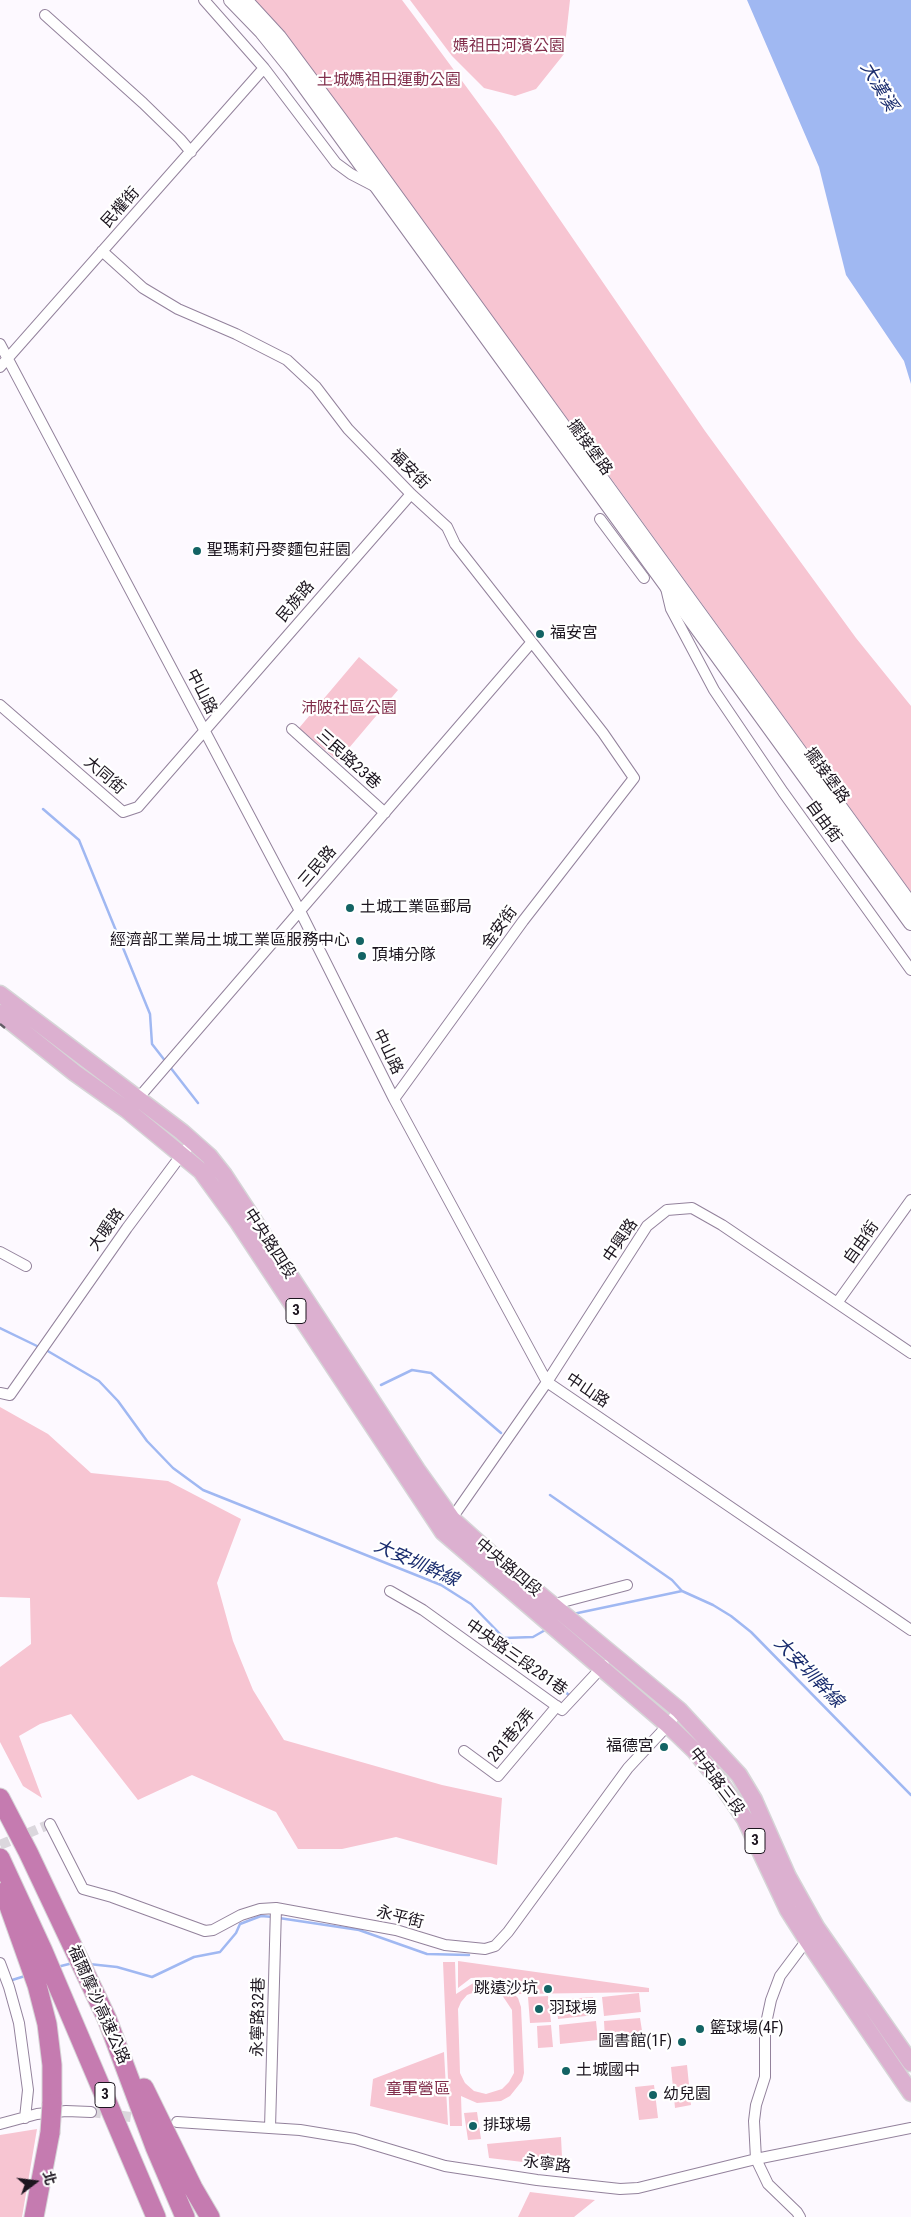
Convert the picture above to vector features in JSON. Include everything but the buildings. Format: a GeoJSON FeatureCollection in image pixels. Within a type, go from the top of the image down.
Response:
{"type":"FeatureCollection","features":[{"type":"Feature","properties":{"kind":"highway","name":"福爾摩沙高速公路"},"geometry":{"type":"LineString","coordinates":[[0,1798],[28,1852],[107,2019],[184,2217]]}},
{"type":"Feature","properties":{"kind":"highway","name":"福爾摩沙高速公路"},"geometry":{"type":"LineString","coordinates":[[0,1858],[42,1971],[156,2217]]}},
{"type":"Feature","properties":{"kind":"highway"},"geometry":{"type":"LineString","coordinates":[[0,1882],[42,1971],[52,2065],[44,2109],[50,2133],[34,2217]]}},
{"type":"Feature","properties":{"kind":"highway"},"geometry":{"type":"LineString","coordinates":[[107,2019],[129,2057],[192,2188],[210,2217]]}},
{"type":"Feature","properties":{"kind":"main road","name":"中央路四段"},"geometry":{"type":"LineString","coordinates":[[0,994],[133,1104],[201,1171],[447,1526],[475,1561],[554,1616]]}},
{"type":"Feature","properties":{"kind":"main road","name":"中央路四段"},"geometry":{"type":"LineString","coordinates":[[0,1013],[75,1073],[133,1104],[194,1142],[209,1156],[224,1175],[417,1470],[447,1526]]}},
{"type":"Feature","properties":{"kind":"main road","name":"中央路三段"},"geometry":{"type":"LineString","coordinates":[[554,1616],[613,1655],[679,1710],[739,1776],[754,1800],[788,1876],[816,1927],[911,2063]]}},
{"type":"Feature","properties":{"kind":"main road","name":"中央路三段"},"geometry":{"type":"LineString","coordinates":[[554,1616],[602,1668],[695,1751],[734,1801],[788,1910],[806,1940],[911,2093]]}},
{"type":"Feature","properties":{"kind":"street"},"geometry":{"type":"LineString","coordinates":[[204,0],[264,68],[336,163],[351,174],[381,184]]}},
{"type":"Feature","properties":{"kind":"street","name":"擺接堡路"},"geometry":{"type":"LineString","coordinates":[[231,0],[262,32],[381,184],[911,905]]}},
{"type":"Feature","properties":{"kind":"street","name":"擺接堡路"},"geometry":{"type":"LineString","coordinates":[[245,0],[299,62],[381,184],[666,585],[911,923]]}},
{"type":"Feature","properties":{"kind":"street"},"geometry":{"type":"LineString","coordinates":[[45,15],[149,109],[191,152]]}},
{"type":"Feature","properties":{"kind":"street","name":"民權街"},"geometry":{"type":"LineString","coordinates":[[0,368],[264,68]]}},
{"type":"Feature","properties":{"kind":"street","name":"福安街"},"geometry":{"type":"LineString","coordinates":[[102,251],[143,288],[171,305],[236,334],[292,364],[316,387],[348,429],[411,494],[447,527],[455,544],[603,733],[634,778]]}},
{"type":"Feature","properties":{"kind":"street","name":"中山路"},"geometry":{"type":"LineString","coordinates":[[0,344],[300,911],[394,1099],[547,1382],[911,1630]]}},
{"type":"Feature","properties":{"kind":"street","name":"民族路"},"geometry":{"type":"LineString","coordinates":[[204,731],[411,494]]}},
{"type":"Feature","properties":{"kind":"street"},"geometry":{"type":"LineString","coordinates":[[600,519],[644,578]]}},
{"type":"Feature","properties":{"kind":"street","name":"自由街"},"geometry":{"type":"LineString","coordinates":[[666,585],[671,609],[714,690],[783,792],[911,970]]}},
{"type":"Feature","properties":{"kind":"street","name":"三民路"},"geometry":{"type":"LineString","coordinates":[[133,1104],[532,643]]}},
{"type":"Feature","properties":{"kind":"street","name":"大同街"},"geometry":{"type":"LineString","coordinates":[[0,705],[123,812],[138,807],[204,731]]}},
{"type":"Feature","properties":{"kind":"street","name":"三民路23巷"},"geometry":{"type":"LineString","coordinates":[[292,730],[385,813]]}},
{"type":"Feature","properties":{"kind":"street","name":"金安街"},"geometry":{"type":"LineString","coordinates":[[394,1099],[523,921],[634,778]]}},
{"type":"Feature","properties":{"kind":"street","name":"大暖路"},"geometry":{"type":"LineString","coordinates":[[0,1393],[10,1396],[127,1228],[182,1154],[194,1142]]}},
{"type":"Feature","properties":{"kind":"street","name":"自由街"},"geometry":{"type":"LineString","coordinates":[[838,1303],[911,1200]]}},
{"type":"Feature","properties":{"kind":"street","name":"中興路"},"geometry":{"type":"LineString","coordinates":[[447,1526],[547,1382],[647,1226],[667,1210],[692,1208],[722,1225],[911,1354]]}},
{"type":"Feature","properties":{"kind":"street"},"geometry":{"type":"LineString","coordinates":[[0,1252],[26,1266]]}},
{"type":"Feature","properties":{"kind":"street"},"geometry":{"type":"LineString","coordinates":[[554,1616],[627,1585]]}},
{"type":"Feature","properties":{"kind":"street","name":"中央路三段281巷"},"geometry":{"type":"LineString","coordinates":[[390,1591],[423,1610],[562,1710],[613,1655]]}},
{"type":"Feature","properties":{"kind":"street","name":"281巷2弄"},"geometry":{"type":"LineString","coordinates":[[464,1751],[498,1776],[557,1706]]}},
{"type":"Feature","properties":{"kind":"street","name":"永平街"},"geometry":{"type":"LineString","coordinates":[[50,1824],[83,1889],[112,1897],[205,1931],[213,1930],[241,1915],[260,1909],[276,1908],[396,1930],[446,1945],[485,1949],[495,1946],[508,1932],[628,1768],[668,1725],[679,1710]]}},
{"type":"Feature","properties":{"kind":"street","name":"永寧路32巷"},"geometry":{"type":"LineString","coordinates":[[270,2128],[276,1908]]}},
{"type":"Feature","properties":{"kind":"street"},"geometry":{"type":"LineString","coordinates":[[800,2217],[768,2184],[756,2159],[754,2122],[756,2105],[765,2076],[765,2028],[771,2000],[780,1976],[806,1940]]}},
{"type":"Feature","properties":{"kind":"street"},"geometry":{"type":"LineString","coordinates":[[0,1963],[10,1986],[19,2023],[28,2090],[26,2118]]}},
{"type":"Feature","properties":{"kind":"street"},"geometry":{"type":"LineString","coordinates":[[0,2124],[26,2118],[44,2109],[91,2112]]}},
{"type":"Feature","properties":{"kind":"street","name":"永寧路"},"geometry":{"type":"LineString","coordinates":[[178,2122],[270,2128],[355,2139],[445,2166],[537,2180],[620,2189],[638,2188],[756,2159],[911,2128]]}},
{"type":"Feature","properties":{"kind":"green space","name":"土城媽祖田運動公園"},"geometry":{"type":"Polygon","coordinates":[[[249,0],[402,0],[414,16],[499,131],[705,431],[856,638],[911,706],[911,892],[581,437],[296,54],[249,0]]]}},
{"type":"Feature","properties":{"kind":"green space","name":"媽祖田河濱公園"},"geometry":{"type":"Polygon","coordinates":[[[410,0],[570,0],[564,54],[536,89],[515,96],[484,88],[452,56],[410,0]]]}},
{"type":"Feature","properties":{"kind":"green space","name":"沛陂社區公園"},"geometry":{"type":"Polygon","coordinates":[[[359,657],[398,690],[338,761],[299,728],[359,657]]]}},
{"type":"Feature","properties":{"kind":"green space"},"geometry":{"type":"Polygon","coordinates":[[[0,1407],[48,1434],[91,1473],[168,1481],[241,1519],[217,1583],[233,1641],[253,1690],[284,1740],[442,1785],[502,1798],[497,1865],[396,1837],[342,1849],[298,1849],[276,1812],[192,1775],[138,1800],[71,1714],[40,1724],[19,1736],[42,1798],[23,1786],[0,1742],[0,1667],[31,1644],[30,1598],[0,1597],[0,1407]]]}},
{"type":"Feature","properties":{"kind":"green space"},"geometry":{"type":"Polygon","coordinates":[[[458,1961],[649,1988],[649,1992],[519,1994],[509,1983],[491,1977],[471,1978],[458,1988],[458,1961]]]}},
{"type":"Feature","properties":{"kind":"green space"},"geometry":{"type":"Polygon","coordinates":[[[443,1962],[455,1962],[456,1994],[475,1982],[495,1982],[509,1989],[518,1998],[521,2007],[524,2073],[522,2081],[510,2096],[501,2101],[477,2103],[461,2096],[462,2126],[450,2126],[443,1962]],[[483,1989],[467,1995],[458,2009],[460,2073],[465,2083],[474,2091],[486,2094],[502,2089],[514,2073],[512,2010],[502,1995],[493,1990],[483,1989]]]}},
{"type":"Feature","properties":{"kind":"green space"},"geometry":{"type":"Polygon","coordinates":[[[639,1993],[641,2012],[604,2016],[602,1997],[639,1993]]]}},
{"type":"Feature","properties":{"kind":"green space","name":"羽球場"},"geometry":{"type":"Polygon","coordinates":[[[548,1996],[551,2022],[530,2023],[528,1997],[548,1996]]]}},
{"type":"Feature","properties":{"kind":"green space"},"geometry":{"type":"Polygon","coordinates":[[[593,1997],[595,2015],[558,2019],[556,2000],[593,1997]]]}},
{"type":"Feature","properties":{"kind":"green space"},"geometry":{"type":"Polygon","coordinates":[[[640,2018],[643,2037],[605,2040],[604,2021],[640,2018]]]}},
{"type":"Feature","properties":{"kind":"green space"},"geometry":{"type":"Polygon","coordinates":[[[596,2021],[598,2040],[560,2044],[559,2025],[596,2021]]]}},
{"type":"Feature","properties":{"kind":"green space"},"geometry":{"type":"Polygon","coordinates":[[[551,2025],[553,2047],[538,2048],[537,2026],[551,2025]]]}},
{"type":"Feature","properties":{"kind":"green space","name":"童軍營區"},"geometry":{"type":"Polygon","coordinates":[[[444,2052],[448,2125],[370,2106],[373,2079],[444,2052]]]}},
{"type":"Feature","properties":{"kind":"green space"},"geometry":{"type":"Polygon","coordinates":[[[687,2065],[691,2105],[675,2108],[671,2067],[687,2065]]]}},
{"type":"Feature","properties":{"kind":"green space"},"geometry":{"type":"Polygon","coordinates":[[[654,2085],[658,2118],[639,2120],[635,2087],[654,2085]]]}},
{"type":"Feature","properties":{"kind":"green space","name":"排球場"},"geometry":{"type":"Polygon","coordinates":[[[477,2112],[481,2139],[468,2140],[464,2113],[477,2112]]]}},
{"type":"Feature","properties":{"kind":"green space"},"geometry":{"type":"Polygon","coordinates":[[[37,2129],[22,2217],[0,2217],[0,2135],[37,2129]]]}},
{"type":"Feature","properties":{"kind":"green space"},"geometry":{"type":"Polygon","coordinates":[[[561,2137],[562,2157],[549,2156],[548,2165],[489,2158],[487,2144],[561,2137]]]}},
{"type":"Feature","properties":{"kind":"green space"},"geometry":{"type":"Polygon","coordinates":[[[530,2192],[595,2200],[574,2217],[518,2217],[530,2192]]]}},
{"type":"Feature","properties":{"kind":"water","name":"大漢溪"},"geometry":{"type":"Polygon","coordinates":[[[747,0],[911,0],[911,384],[904,361],[846,275],[819,167],[747,0]]]}},
{"type":"Feature","properties":{"kind":"waterway"},"geometry":{"type":"LineString","coordinates":[[43,809],[79,840],[150,1014],[152,1044],[166,1062]]}},
{"type":"Feature","properties":{"kind":"waterway"},"geometry":{"type":"LineString","coordinates":[[170,1067],[198,1103]]}},
{"type":"Feature","properties":{"kind":"waterway","name":"大安圳幹線"},"geometry":{"type":"LineString","coordinates":[[0,1328],[39,1347]]}},
{"type":"Feature","properties":{"kind":"waterway","name":"大安圳幹線"},"geometry":{"type":"LineString","coordinates":[[46,1350],[99,1381],[118,1401],[147,1441],[173,1468],[203,1490],[441,1585],[471,1604],[504,1638],[533,1637],[547,1629]]}},
{"type":"Feature","properties":{"kind":"waterway"},"geometry":{"type":"LineString","coordinates":[[381,1385],[412,1370],[431,1373],[501,1433]]}},
{"type":"Feature","properties":{"kind":"waterway"},"geometry":{"type":"LineString","coordinates":[[550,1495],[672,1580],[682,1591]]}},
{"type":"Feature","properties":{"kind":"waterway","name":"大安圳幹線"},"geometry":{"type":"LineString","coordinates":[[573,1614],[682,1591],[713,1605],[751,1632],[911,1795]]}},
{"type":"Feature","properties":{"kind":"waterway"},"geometry":{"type":"LineString","coordinates":[[504,1638],[570,1696]]}},
{"type":"Feature","properties":{"kind":"waterway"},"geometry":{"type":"LineString","coordinates":[[89,1964],[117,1967],[152,1977],[194,1957],[220,1952],[236,1933],[240,1924],[261,1916],[273,1917]]}},
{"type":"Feature","properties":{"kind":"waterway"},"geometry":{"type":"LineString","coordinates":[[279,1918],[359,1930],[427,1954],[469,1955]]}},
{"type":"Feature","properties":{"kind":"waterway"},"geometry":{"type":"LineString","coordinates":[[57,1967],[73,1963]]}},
{"type":"Feature","properties":{"kind":"waterway"},"geometry":{"type":"LineString","coordinates":[[9,1981],[25,1976]]}},
{"type":"Feature","properties":{"kind":"tunnel"},"geometry":{"type":"LineString","coordinates":[[0,1845],[50,1824]]}},
{"type":"Feature","properties":{"kind":"tunnel"},"geometry":{"type":"LineString","coordinates":[[91,2112],[147,2119]]}},
{"type":"Feature","properties":{"kind":"railway"},"geometry":{"type":"LineString","coordinates":[[0,1024],[5,1028]]}},
{"type":"Feature","properties":{"kind":"place","name":"聖瑪莉丹麥麵包莊園"},"geometry":{"type":"Point","coordinates":[197,551]}},
{"type":"Feature","properties":{"kind":"place","name":"福安宮"},"geometry":{"type":"Point","coordinates":[540,634]}},
{"type":"Feature","properties":{"kind":"place","name":"土城工業區郵局"},"geometry":{"type":"Point","coordinates":[350,908]}},
{"type":"Feature","properties":{"kind":"place","name":"經濟部工業局土城工業區服務中心"},"geometry":{"type":"Point","coordinates":[360,941]}},
{"type":"Feature","properties":{"kind":"place","name":"頂埔分隊"},"geometry":{"type":"Point","coordinates":[362,956]}},
{"type":"Feature","properties":{"kind":"place","name":"福德宮"},"geometry":{"type":"Point","coordinates":[664,1747]}},
{"type":"Feature","properties":{"kind":"place","name":"跳遠沙坑"},"geometry":{"type":"Point","coordinates":[548,1989]}},
{"type":"Feature","properties":{"kind":"place","name":"羽球場"},"geometry":{"type":"Point","coordinates":[539,2009]}},
{"type":"Feature","properties":{"kind":"place","name":"籃球場(4F)"},"geometry":{"type":"Point","coordinates":[700,2029]}},
{"type":"Feature","properties":{"kind":"place","name":"圖書館(1F)"},"geometry":{"type":"Point","coordinates":[682,2042]}},
{"type":"Feature","properties":{"kind":"place","name":"土城國中"},"geometry":{"type":"Point","coordinates":[566,2071]}},
{"type":"Feature","properties":{"kind":"place","name":"幼兒園"},"geometry":{"type":"Point","coordinates":[653,2095]}},
{"type":"Feature","properties":{"kind":"place","name":"排球場"},"geometry":{"type":"Point","coordinates":[473,2126]}}]}
